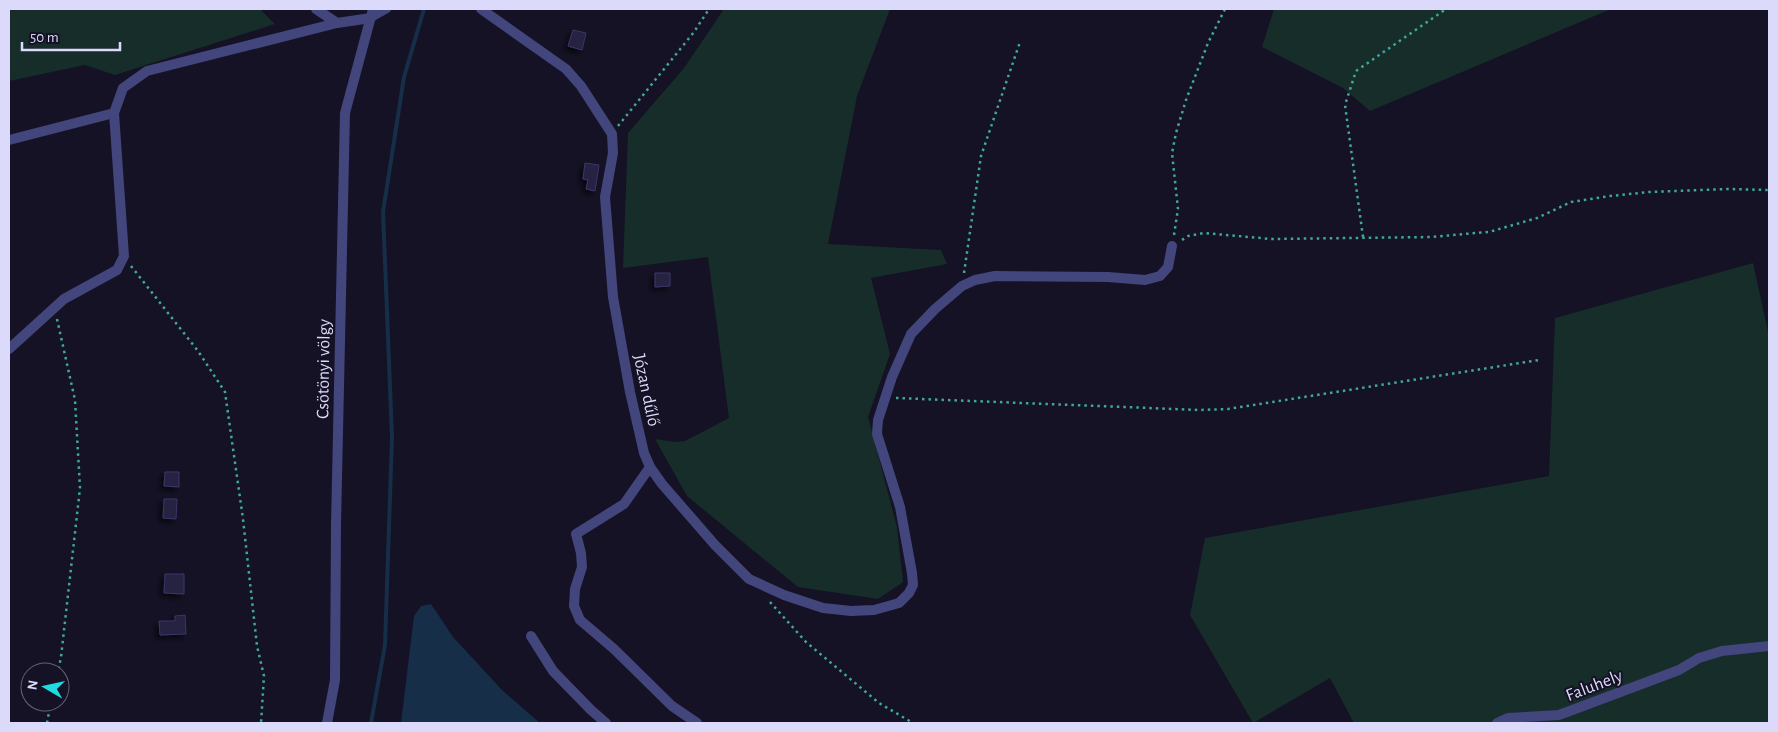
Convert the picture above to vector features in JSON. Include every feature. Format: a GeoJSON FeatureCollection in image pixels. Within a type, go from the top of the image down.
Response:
{"type":"FeatureCollection","features":[{"type":"Feature","properties":{"kind":"street"},"geometry":{"type":"LineString","coordinates":[[316,9],[337,23]]}},
{"type":"Feature","properties":{"kind":"street"},"geometry":{"type":"LineString","coordinates":[[481,9],[566,70],[581,86],[612,134]]}},
{"type":"Feature","properties":{"kind":"street"},"geometry":{"type":"LineString","coordinates":[[9,349],[64,299],[117,270],[124,256],[114,113],[123,88],[147,71],[372,14]]}},
{"type":"Feature","properties":{"kind":"street","name":"Csötönyi völgy"},"geometry":{"type":"LineString","coordinates":[[327,723],[335,680],[336,524],[345,113],[372,14]]}},
{"type":"Feature","properties":{"kind":"street"},"geometry":{"type":"LineString","coordinates":[[9,140],[114,113]]}},
{"type":"Feature","properties":{"kind":"street","name":"Józan dűlő"},"geometry":{"type":"LineString","coordinates":[[612,134],[613,153],[605,197],[613,297],[630,392],[644,453],[650,468],[662,484],[715,546],[749,579],[784,595],[823,608],[851,611],[874,610],[899,603],[909,593],[912,586],[912,573],[900,507],[877,434],[878,420],[884,398],[912,334],[935,309],[962,286]]}},
{"type":"Feature","properties":{"kind":"street"},"geometry":{"type":"LineString","coordinates":[[962,286],[975,280],[995,276],[1108,277],[1145,280],[1160,276],[1168,267],[1172,246]]}},
{"type":"Feature","properties":{"kind":"street"},"geometry":{"type":"LineString","coordinates":[[650,468],[624,504],[576,534],[581,553],[582,568],[575,589],[574,606],[580,620],[614,649],[672,706],[698,723]]}},
{"type":"Feature","properties":{"kind":"street"},"geometry":{"type":"LineString","coordinates":[[532,636],[553,671],[606,723]]}},
{"type":"Feature","properties":{"kind":"street","name":"Faluhely"},"geometry":{"type":"LineString","coordinates":[[1497,723],[1508,718],[1559,715],[1679,670],[1699,658],[1722,651],[1769,646]]}},
{"type":"Feature","properties":{"kind":"lane"},"geometry":{"type":"LineString","coordinates":[[372,14],[387,9]]}},
{"type":"Feature","properties":{"kind":"path"},"geometry":{"type":"LineString","coordinates":[[612,134],[694,32],[709,9]]}},
{"type":"Feature","properties":{"kind":"path"},"geometry":{"type":"LineString","coordinates":[[1172,246],[1178,209],[1172,153],[1176,133],[1189,92],[1208,43],[1224,9]]}},
{"type":"Feature","properties":{"kind":"path"},"geometry":{"type":"LineString","coordinates":[[1363,237],[1345,105],[1356,71],[1446,9]]}},
{"type":"Feature","properties":{"kind":"path"},"geometry":{"type":"LineString","coordinates":[[962,286],[981,156],[1020,42]]}},
{"type":"Feature","properties":{"kind":"path"},"geometry":{"type":"LineString","coordinates":[[1172,246],[1188,236],[1204,233],[1271,239],[1432,237],[1489,232],[1537,218],[1571,202],[1610,196],[1699,190],[1769,190]]}},
{"type":"Feature","properties":{"kind":"path"},"geometry":{"type":"LineString","coordinates":[[124,256],[198,351],[225,392],[243,519],[257,646],[264,676],[261,723]]}},
{"type":"Feature","properties":{"kind":"path"},"geometry":{"type":"LineString","coordinates":[[55,308],[76,400],[80,488],[60,662]]}},
{"type":"Feature","properties":{"kind":"path"},"geometry":{"type":"LineString","coordinates":[[884,398],[1199,410],[1228,409],[1539,360]]}},
{"type":"Feature","properties":{"kind":"path"},"geometry":{"type":"LineString","coordinates":[[768,600],[806,642],[879,703],[913,723]]}},
{"type":"Feature","properties":{"kind":"green space"},"geometry":{"type":"Polygon","coordinates":[[[9,9],[260,9],[275,24],[115,75],[85,65],[9,81],[9,9]]]}},
{"type":"Feature","properties":{"kind":"green space"},"geometry":{"type":"Polygon","coordinates":[[[724,9],[890,9],[857,96],[828,244],[941,250],[947,264],[871,278],[890,354],[868,417],[897,527],[903,582],[878,599],[798,587],[687,496],[655,439],[675,442],[685,441],[729,418],[708,257],[623,268],[628,133],[684,68],[724,9]]]}},
{"type":"Feature","properties":{"kind":"green space"},"geometry":{"type":"Polygon","coordinates":[[[1274,9],[1611,9],[1370,111],[1343,88],[1262,47],[1274,9]]]}},
{"type":"Feature","properties":{"kind":"green space"},"geometry":{"type":"Polygon","coordinates":[[[1753,263],[1769,336],[1769,723],[1527,723],[1525,716],[1510,723],[1354,723],[1330,678],[1253,723],[1190,615],[1205,538],[1549,476],[1555,318],[1753,263]]]}},
{"type":"Feature","properties":{"kind":"water"},"geometry":{"type":"Polygon","coordinates":[[[431,604],[453,637],[503,691],[540,723],[401,723],[414,616],[421,606],[431,604]]]}},
{"type":"Feature","properties":{"kind":"building"},"geometry":{"type":"Polygon","coordinates":[[[573,30],[586,33],[582,50],[568,46],[573,30]]]}},
{"type":"Feature","properties":{"kind":"building"},"geometry":{"type":"Polygon","coordinates":[[[585,163],[599,165],[595,191],[586,189],[588,180],[583,179],[585,163]]]}},
{"type":"Feature","properties":{"kind":"building"},"geometry":{"type":"Polygon","coordinates":[[[655,273],[670,273],[670,286],[655,287],[655,273]]]}},
{"type":"Feature","properties":{"kind":"building"},"geometry":{"type":"Polygon","coordinates":[[[165,472],[179,472],[179,487],[164,486],[165,472]]]}},
{"type":"Feature","properties":{"kind":"building"},"geometry":{"type":"Polygon","coordinates":[[[164,499],[177,499],[176,519],[163,518],[164,499]]]}},
{"type":"Feature","properties":{"kind":"building"},"geometry":{"type":"Polygon","coordinates":[[[165,574],[184,574],[184,594],[164,593],[165,574]]]}},
{"type":"Feature","properties":{"kind":"building"},"geometry":{"type":"Polygon","coordinates":[[[185,615],[186,634],[160,635],[159,621],[175,621],[175,616],[185,615]]]}},
{"type":"Feature","properties":{"kind":"waterway"},"geometry":{"type":"LineString","coordinates":[[371,723],[385,645],[392,437],[383,212],[404,77],[424,9]]}}]}
